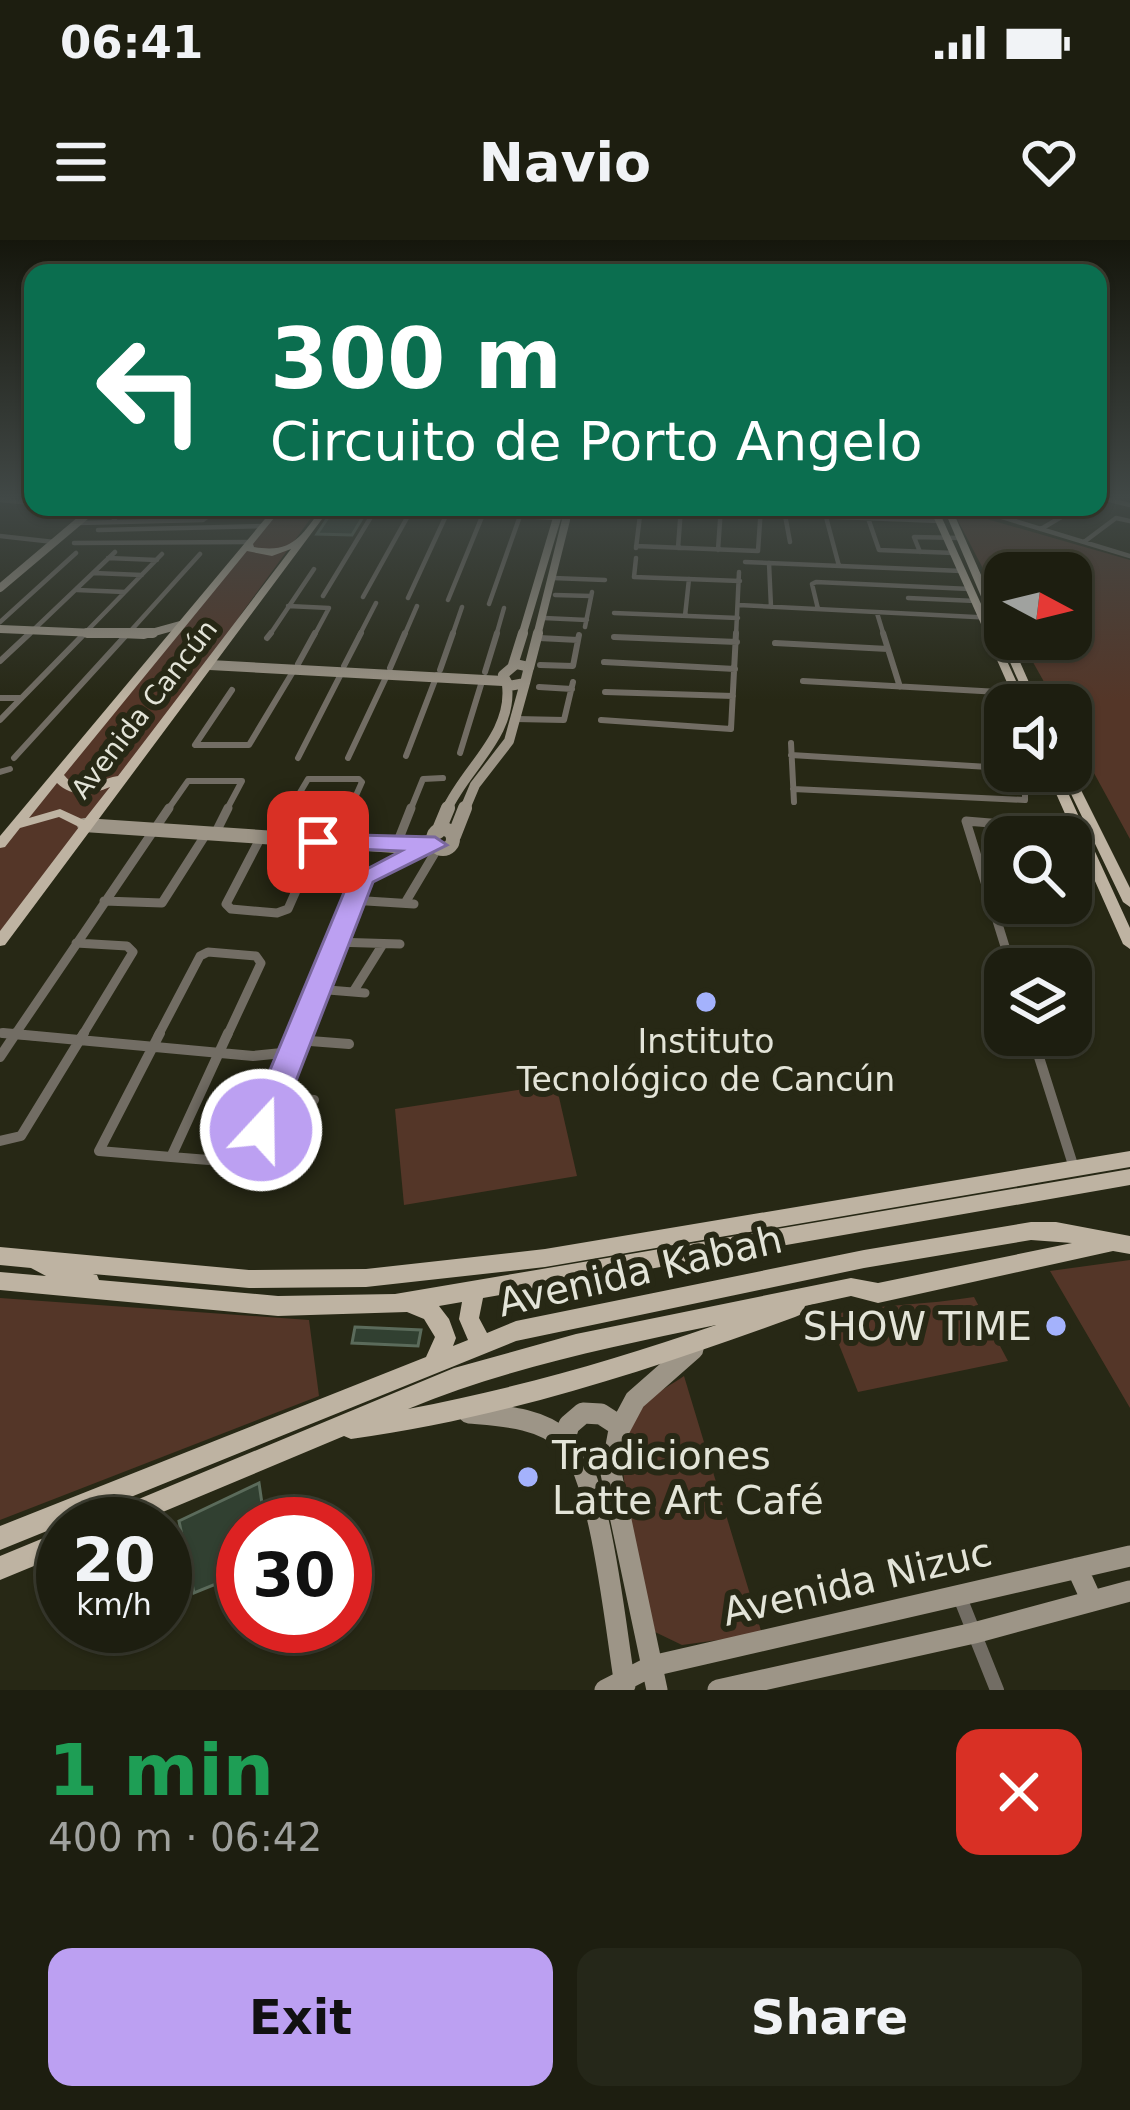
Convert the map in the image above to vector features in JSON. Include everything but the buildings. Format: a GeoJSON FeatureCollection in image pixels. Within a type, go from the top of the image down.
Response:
{"type":"FeatureCollection","features":[{"type":"Feature","properties":{"kind":"main road","name":"Avenida Cancún"},"geometry":{"type":"LineString","coordinates":[[0,844],[229,565]]}},
{"type":"Feature","properties":{"kind":"main road","name":"Avenida Cancún"},"geometry":{"type":"LineString","coordinates":[[0,941],[283,565]]}},
{"type":"Feature","properties":{"kind":"main road"},"geometry":{"type":"LineString","coordinates":[[959,565],[984,611]]}},
{"type":"Feature","properties":{"kind":"main road"},"geometry":{"type":"LineString","coordinates":[[973,565],[984,599]]}},
{"type":"Feature","properties":{"kind":"main road"},"geometry":{"type":"LineString","coordinates":[[57,774],[66,788],[78,791],[98,788],[123,774]]}},
{"type":"Feature","properties":{"kind":"main road"},"geometry":{"type":"LineString","coordinates":[[1067,792],[1130,902]]}},
{"type":"Feature","properties":{"kind":"main road"},"geometry":{"type":"LineString","coordinates":[[16,825],[55,813],[84,825]]}},
{"type":"Feature","properties":{"kind":"main road"},"geometry":{"type":"LineString","coordinates":[[1092,861],[1130,944]]}},
{"type":"Feature","properties":{"kind":"main road","name":"Avenida Kabah"},"geometry":{"type":"LineString","coordinates":[[8,1256],[289,1278],[366,1278],[545,1258],[1130,1159]]}},
{"type":"Feature","properties":{"kind":"main road"},"geometry":{"type":"LineString","coordinates":[[1048,1173],[1104,1181]]}},
{"type":"Feature","properties":{"kind":"main road","name":"Avenida Kabah"},"geometry":{"type":"LineString","coordinates":[[0,1281],[278,1306],[394,1304],[1130,1177]]}},
{"type":"Feature","properties":{"kind":"main road","name":"Avenida Kabah"},"geometry":{"type":"LineString","coordinates":[[2,1538],[516,1331],[1031,1231],[1125,1242]]}},
{"type":"Feature","properties":{"kind":"main road"},"geometry":{"type":"LineString","coordinates":[[646,1263],[688,1235]]}},
{"type":"Feature","properties":{"kind":"main road","name":"Avenida Kabah"},"geometry":{"type":"LineString","coordinates":[[169,1497],[454,1379],[576,1344],[851,1287],[878,1292],[1125,1242]]}},
{"type":"Feature","properties":{"kind":"main road"},"geometry":{"type":"LineString","coordinates":[[8,1256],[116,1290]]}},
{"type":"Feature","properties":{"kind":"main road"},"geometry":{"type":"LineString","coordinates":[[289,1278],[337,1305]]}},
{"type":"Feature","properties":{"kind":"main road"},"geometry":{"type":"LineString","coordinates":[[336,1430],[464,1412],[701,1342],[851,1287]]}},
{"type":"Feature","properties":{"kind":"main road"},"geometry":{"type":"LineString","coordinates":[[474,1292],[469,1319],[482,1345]]}},
{"type":"Feature","properties":{"kind":"main road"},"geometry":{"type":"LineString","coordinates":[[394,1304],[424,1306],[441,1321],[446,1338],[433,1364]]}},
{"type":"Feature","properties":{"kind":"main road"},"geometry":{"type":"LineString","coordinates":[[148,1477],[250,1462]]}},
{"type":"Feature","properties":{"kind":"main road"},"geometry":{"type":"LineString","coordinates":[[0,1568],[36,1553]]}},
{"type":"Feature","properties":{"kind":"street"},"geometry":{"type":"LineString","coordinates":[[0,625],[64,565]]}},
{"type":"Feature","properties":{"kind":"street"},"geometry":{"type":"LineString","coordinates":[[0,661],[102,565]]}},
{"type":"Feature","properties":{"kind":"street"},"geometry":{"type":"LineString","coordinates":[[0,720],[152,565]]}},
{"type":"Feature","properties":{"kind":"street"},"geometry":{"type":"LineString","coordinates":[[14,758],[190,565]]}},
{"type":"Feature","properties":{"kind":"street"},"geometry":{"type":"LineString","coordinates":[[323,596],[342,565]]}},
{"type":"Feature","properties":{"kind":"street"},"geometry":{"type":"LineString","coordinates":[[363,597],[381,565]]}},
{"type":"Feature","properties":{"kind":"street"},"geometry":{"type":"LineString","coordinates":[[408,598],[423,565]]}},
{"type":"Feature","properties":{"kind":"street"},"geometry":{"type":"LineString","coordinates":[[448,600],[462,565]]}},
{"type":"Feature","properties":{"kind":"street"},"geometry":{"type":"LineString","coordinates":[[489,604],[503,565]]}},
{"type":"Feature","properties":{"kind":"street"},"geometry":{"type":"LineString","coordinates":[[352,900],[410,903],[450,802],[497,738],[510,693],[507,675],[542,565]]}},
{"type":"Feature","properties":{"kind":"street"},"geometry":{"type":"LineString","coordinates":[[84,825],[335,843],[451,843],[466,803],[509,740],[525,683],[535,666],[556,565]]}},
{"type":"Feature","properties":{"kind":"street"},"geometry":{"type":"LineString","coordinates":[[601,720],[731,729],[740,577],[634,577],[635,565]]}},
{"type":"Feature","properties":{"kind":"street"},"geometry":{"type":"LineString","coordinates":[[769,565],[771,607]]}},
{"type":"Feature","properties":{"kind":"street"},"geometry":{"type":"LineString","coordinates":[[808,565],[962,571]]}},
{"type":"Feature","properties":{"kind":"street"},"geometry":{"type":"LineString","coordinates":[[267,638],[314,568]]}},
{"type":"Feature","properties":{"kind":"street"},"geometry":{"type":"LineString","coordinates":[[94,573],[142,575]]}},
{"type":"Feature","properties":{"kind":"street"},"geometry":{"type":"LineString","coordinates":[[978,577],[984,577]]}},
{"type":"Feature","properties":{"kind":"street"},"geometry":{"type":"LineString","coordinates":[[553,578],[605,580]]}},
{"type":"Feature","properties":{"kind":"street"},"geometry":{"type":"LineString","coordinates":[[685,616],[689,580]]}},
{"type":"Feature","properties":{"kind":"street"},"geometry":{"type":"LineString","coordinates":[[818,609],[813,583],[970,589]]}},
{"type":"Feature","properties":{"kind":"street"},"geometry":{"type":"LineString","coordinates":[[856,584],[865,612]]}},
{"type":"Feature","properties":{"kind":"street"},"geometry":{"type":"LineString","coordinates":[[904,586],[914,614]]}},
{"type":"Feature","properties":{"kind":"street"},"geometry":{"type":"LineString","coordinates":[[76,590],[125,592]]}},
{"type":"Feature","properties":{"kind":"street"},"geometry":{"type":"LineString","coordinates":[[544,618],[586,623],[591,594],[555,595]]}},
{"type":"Feature","properties":{"kind":"street"},"geometry":{"type":"LineString","coordinates":[[908,598],[976,601]]}},
{"type":"Feature","properties":{"kind":"street"},"geometry":{"type":"LineString","coordinates":[[298,758],[376,603]]}},
{"type":"Feature","properties":{"kind":"street"},"geometry":{"type":"LineString","coordinates":[[739,605],[984,618]]}},
{"type":"Feature","properties":{"kind":"street"},"geometry":{"type":"LineString","coordinates":[[232,690],[195,746],[249,746],[329,608],[288,606]]}},
{"type":"Feature","properties":{"kind":"street"},"geometry":{"type":"LineString","coordinates":[[348,758],[417,606]]}},
{"type":"Feature","properties":{"kind":"street"},"geometry":{"type":"LineString","coordinates":[[406,756],[462,607]]}},
{"type":"Feature","properties":{"kind":"street"},"geometry":{"type":"LineString","coordinates":[[460,753],[504,608]]}},
{"type":"Feature","properties":{"kind":"street"},"geometry":{"type":"LineString","coordinates":[[614,613],[738,618]]}},
{"type":"Feature","properties":{"kind":"street"},"geometry":{"type":"LineString","coordinates":[[878,613],[900,687]]}},
{"type":"Feature","properties":{"kind":"street"},"geometry":{"type":"LineString","coordinates":[[0,625],[32,631],[144,635],[180,625]]}},
{"type":"Feature","properties":{"kind":"street"},"geometry":{"type":"LineString","coordinates":[[144,635],[160,649]]}},
{"type":"Feature","properties":{"kind":"street"},"geometry":{"type":"LineString","coordinates":[[212,663],[484,675],[507,675],[535,666],[573,666],[579,637],[539,638]]}},
{"type":"Feature","properties":{"kind":"street"},"geometry":{"type":"LineString","coordinates":[[614,637],[737,642]]}},
{"type":"Feature","properties":{"kind":"street"},"geometry":{"type":"LineString","coordinates":[[776,643],[889,650]]}},
{"type":"Feature","properties":{"kind":"street"},"geometry":{"type":"LineString","coordinates":[[604,662],[735,669]]}},
{"type":"Feature","properties":{"kind":"street"},"geometry":{"type":"LineString","coordinates":[[507,675],[525,683]]}},
{"type":"Feature","properties":{"kind":"street"},"geometry":{"type":"LineString","coordinates":[[803,681],[984,691]]}},
{"type":"Feature","properties":{"kind":"street"},"geometry":{"type":"LineString","coordinates":[[516,719],[564,720],[573,686],[539,687]]}},
{"type":"Feature","properties":{"kind":"street"},"geometry":{"type":"LineString","coordinates":[[605,692],[733,696]]}},
{"type":"Feature","properties":{"kind":"street"},"geometry":{"type":"LineString","coordinates":[[0,698],[21,698]]}},
{"type":"Feature","properties":{"kind":"street"},"geometry":{"type":"LineString","coordinates":[[790,743],[794,802]]}},
{"type":"Feature","properties":{"kind":"street"},"geometry":{"type":"LineString","coordinates":[[791,755],[984,767]]}},
{"type":"Feature","properties":{"kind":"street"},"geometry":{"type":"LineString","coordinates":[[397,846],[423,779],[443,778]]}},
{"type":"Feature","properties":{"kind":"street"},"geometry":{"type":"LineString","coordinates":[[318,842],[287,909],[277,913],[231,909],[226,904],[308,779],[362,782],[335,843]]}},
{"type":"Feature","properties":{"kind":"street"},"geometry":{"type":"LineString","coordinates":[[0,1057],[104,901],[152,830],[188,781],[242,782],[162,903],[104,901]]}},
{"type":"Feature","properties":{"kind":"street"},"geometry":{"type":"LineString","coordinates":[[793,789],[1018,801],[1025,800],[1024,792]]}},
{"type":"Feature","properties":{"kind":"street"},"geometry":{"type":"LineString","coordinates":[[450,802],[466,803]]}},
{"type":"Feature","properties":{"kind":"street"},"geometry":{"type":"LineString","coordinates":[[984,822],[966,821],[984,879]]}},
{"type":"Feature","properties":{"kind":"street"},"geometry":{"type":"LineString","coordinates":[[248,1164],[363,878],[436,841]]}},
{"type":"Feature","properties":{"kind":"street"},"geometry":{"type":"LineString","coordinates":[[334,942],[400,944]]}},
{"type":"Feature","properties":{"kind":"street"},"geometry":{"type":"LineString","coordinates":[[0,1141],[21,1136],[133,952],[128,946],[76,943]]}},
{"type":"Feature","properties":{"kind":"street"},"geometry":{"type":"LineString","coordinates":[[316,989],[359,993],[383,944]]}},
{"type":"Feature","properties":{"kind":"street"},"geometry":{"type":"LineString","coordinates":[[170,1159],[260,959],[203,953],[99,1145],[104,1154],[170,1159],[284,1166]]}},
{"type":"Feature","properties":{"kind":"street"},"geometry":{"type":"LineString","coordinates":[[0,1033],[253,1056],[294,1046],[349,1044]]}},
{"type":"Feature","properties":{"kind":"street"},"geometry":{"type":"LineString","coordinates":[[1039,1056],[1074,1168]]}},
{"type":"Feature","properties":{"kind":"street"},"geometry":{"type":"LineString","coordinates":[[274,1096],[314,1100]]}},
{"type":"Feature","properties":{"kind":"street"},"geometry":{"type":"LineString","coordinates":[[654,1678],[611,1473],[618,1424],[642,1388],[701,1342]]}},
{"type":"Feature","properties":{"kind":"street"},"geometry":{"type":"LineString","coordinates":[[464,1412],[532,1422],[572,1448],[587,1483],[619,1687]]}},
{"type":"Feature","properties":{"kind":"street"},"geometry":{"type":"LineString","coordinates":[[564,1442],[569,1425],[583,1413],[602,1414],[618,1424]]}},
{"type":"Feature","properties":{"kind":"street","name":"Avenida Nizuc"},"geometry":{"type":"LineString","coordinates":[[619,1687],[959,1595],[1130,1556]]}},
{"type":"Feature","properties":{"kind":"street"},"geometry":{"type":"LineString","coordinates":[[1077,1568],[1093,1601]]}},
{"type":"Feature","properties":{"kind":"street"},"geometry":{"type":"LineString","coordinates":[[718,1690],[974,1633],[1130,1592]]}},
{"type":"Feature","properties":{"kind":"street"},"geometry":{"type":"LineString","coordinates":[[959,1595],[998,1690]]}},
{"type":"Feature","properties":{"kind":"shaded area"},"geometry":{"type":"Polygon","coordinates":[[[233,565],[277,565],[219,653],[0,941],[0,844],[233,565]]]}},
{"type":"Feature","properties":{"kind":"shaded area"},"geometry":{"type":"Polygon","coordinates":[[[1092,565],[1130,565],[1130,839],[1092,769],[1092,684],[1045,684],[1032,660],[1092,660],[1092,565]]]}},
{"type":"Feature","properties":{"kind":"shaded area"},"geometry":{"type":"Polygon","coordinates":[[[556,1084],[577,1176],[404,1205],[395,1109],[556,1084]]]}},
{"type":"Feature","properties":{"kind":"shaded area"},"geometry":{"type":"Polygon","coordinates":[[[1130,1260],[1130,1408],[1050,1271],[1130,1260]]]}},
{"type":"Feature","properties":{"kind":"shaded area"},"geometry":{"type":"Polygon","coordinates":[[[974,1297],[1008,1361],[858,1392],[832,1327],[835,1314],[974,1297]]]}},
{"type":"Feature","properties":{"kind":"shaded area"},"geometry":{"type":"Polygon","coordinates":[[[0,1298],[309,1320],[319,1396],[59,1497],[36,1497],[36,1506],[0,1520],[0,1298]]]}},
{"type":"Feature","properties":{"kind":"shaded area"},"geometry":{"type":"Polygon","coordinates":[[[684,1376],[762,1634],[682,1645],[655,1632],[626,1496],[623,1443],[637,1410],[684,1376]]]}},
{"type":"Feature","properties":{"kind":"place","name":"Instituto Tecnológico de Cancún"},"geometry":{"type":"Point","coordinates":[706,1002]}},
{"type":"Feature","properties":{"kind":"place","name":"SHOW TIME"},"geometry":{"type":"Point","coordinates":[1056,1326]}},
{"type":"Feature","properties":{"kind":"place","name":"Tradiciones Latte Art Café"},"geometry":{"type":"Point","coordinates":[528,1477]}},
{"type":"Feature","properties":{"kind":"route"},"geometry":{"type":"LineString","coordinates":[[261,1130],[363,878],[435,845],[318,842]]}}]}
